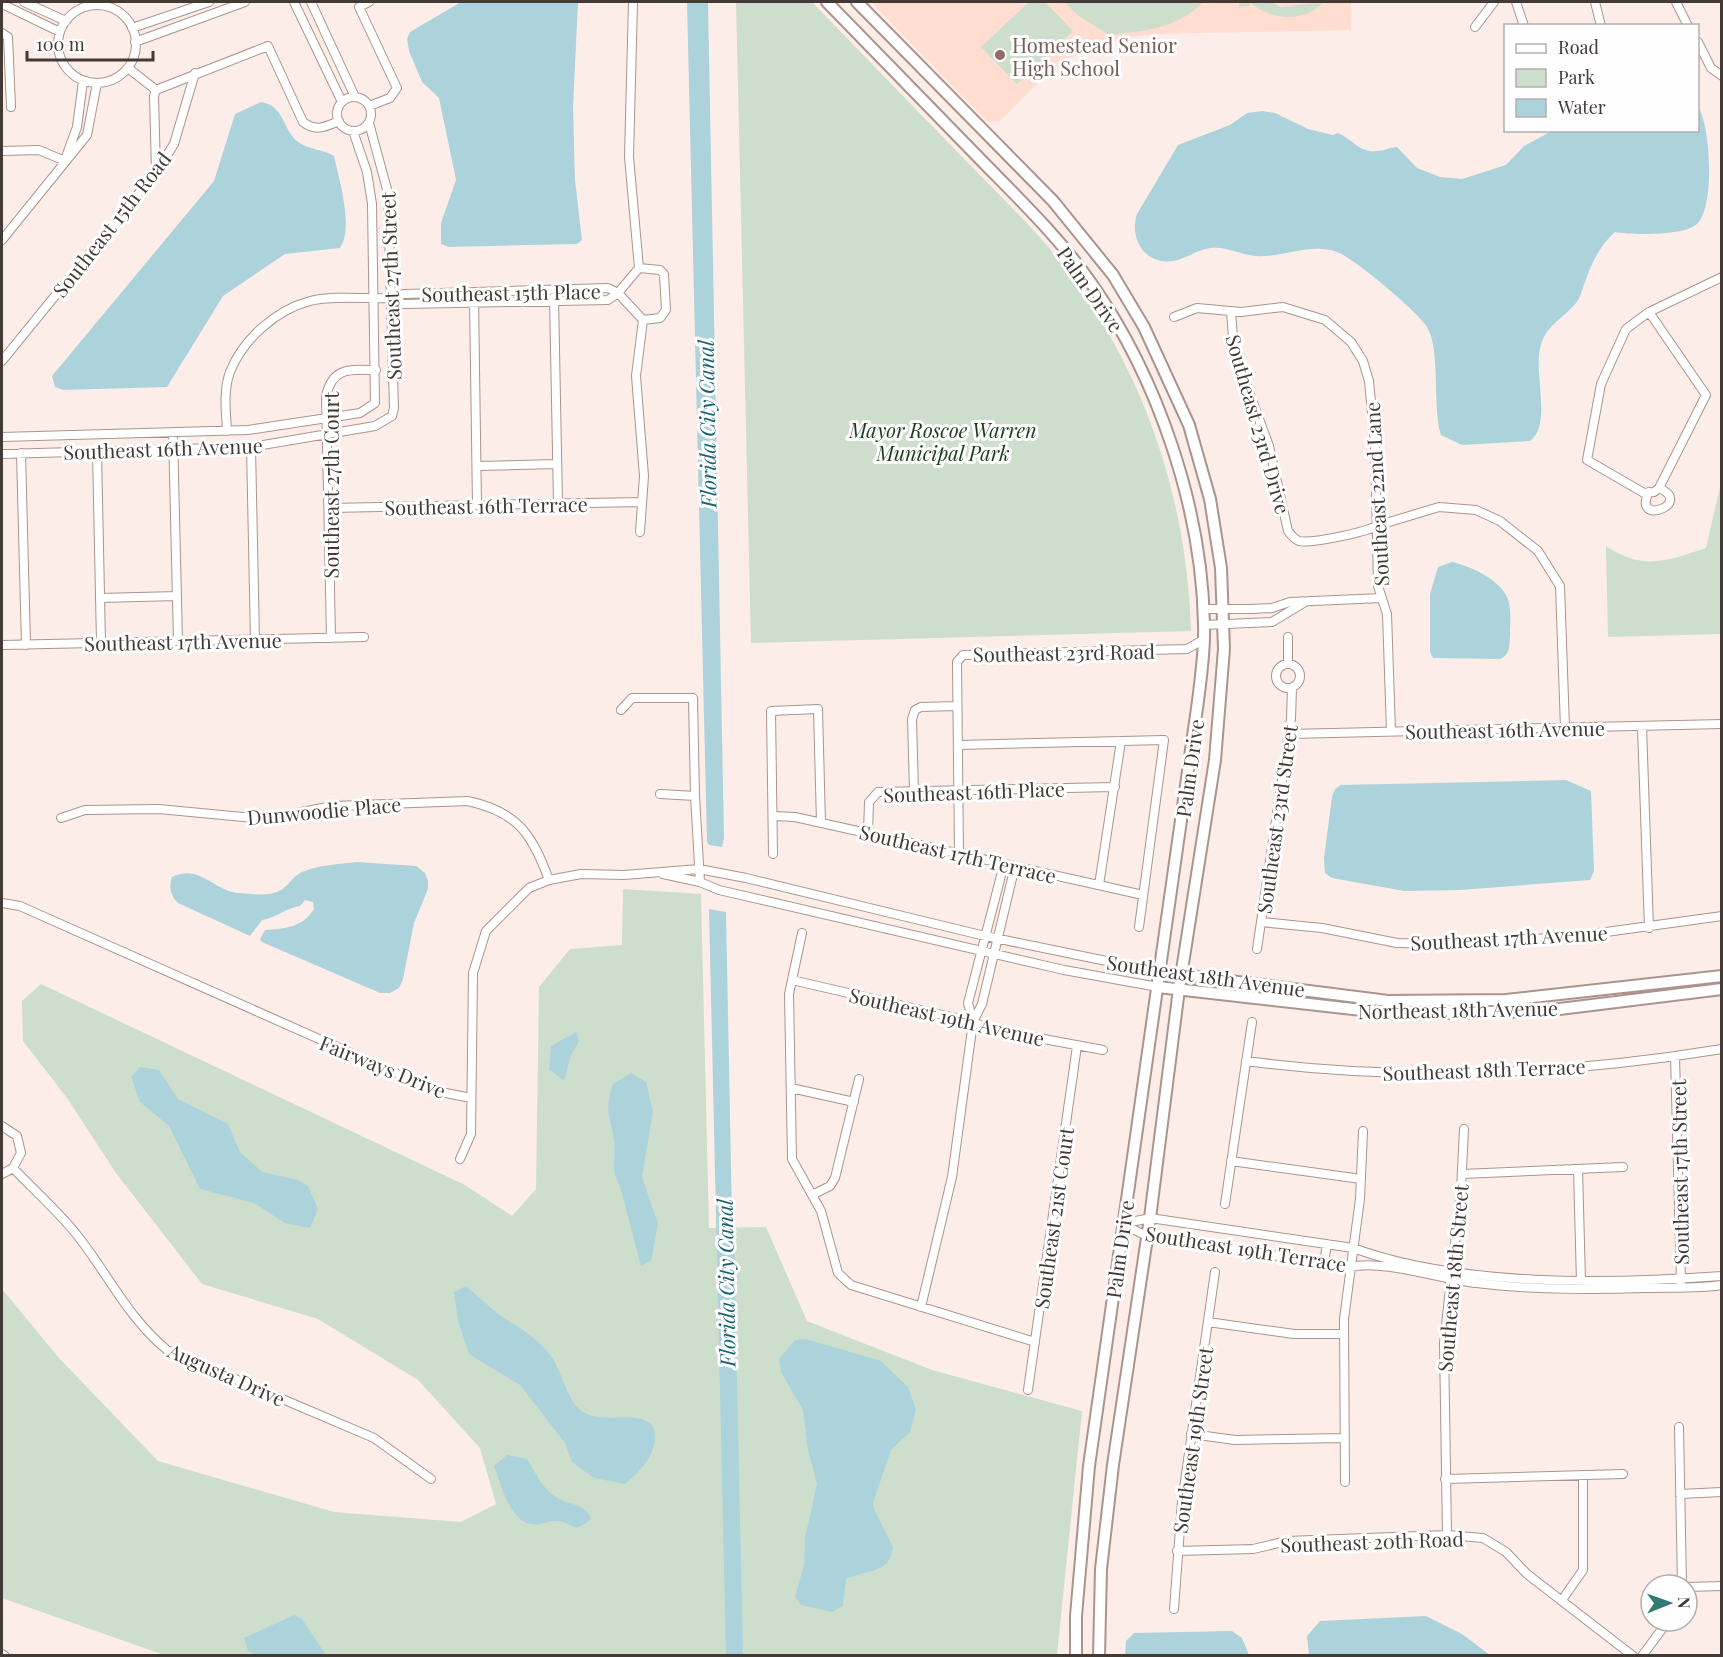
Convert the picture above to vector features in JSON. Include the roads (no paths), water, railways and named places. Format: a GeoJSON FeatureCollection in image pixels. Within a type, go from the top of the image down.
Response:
{"type":"FeatureCollection","features":[{"type":"Feature","properties":{"kind":"main road","name":"Palm Drive"},"geometry":{"type":"LineString","coordinates":[[827,2],[1038,218],[1091,283],[1124,336],[1169,436],[1191,518],[1203,609],[1202,658],[1191,759],[1122,1224],[1089,1466],[1078,1593],[1076,1656]]}},
{"type":"Feature","properties":{"kind":"main road","name":"Palm Drive"},"geometry":{"type":"LineString","coordinates":[[857,2],[1053,201],[1118,284],[1144,327],[1189,425],[1210,499],[1225,624],[1215,760],[1179,989],[1150,1218],[1113,1465],[1101,1569],[1099,1656]]}},
{"type":"Feature","properties":{"kind":"main road","name":"Southeast 18th Avenue"},"geometry":{"type":"LineString","coordinates":[[1160,972],[1388,1000],[1506,999],[1722,976]]}},
{"type":"Feature","properties":{"kind":"main road","name":"Northeast 18th Avenue"},"geometry":{"type":"LineString","coordinates":[[1158,987],[1397,1014],[1544,1011],[1722,989]]}},
{"type":"Feature","properties":{"kind":"street"},"geometry":{"type":"LineString","coordinates":[[24,2],[66,21]]}},
{"type":"Feature","properties":{"kind":"street"},"geometry":{"type":"LineString","coordinates":[[132,28],[209,2]]}},
{"type":"Feature","properties":{"kind":"street"},"geometry":{"type":"LineString","coordinates":[[135,42],[245,2]]}},
{"type":"Feature","properties":{"kind":"street"},"geometry":{"type":"LineString","coordinates":[[294,2],[342,102]]}},
{"type":"Feature","properties":{"kind":"street"},"geometry":{"type":"LineString","coordinates":[[311,2],[355,97]]}},
{"type":"Feature","properties":{"kind":"street"},"geometry":{"type":"LineString","coordinates":[[369,2],[359,7],[397,88],[390,98],[369,106]]}},
{"type":"Feature","properties":{"kind":"street"},"geometry":{"type":"LineString","coordinates":[[633,2],[629,157],[639,268],[618,293],[643,320],[653,320],[664,315],[665,279],[660,270],[639,268]]}},
{"type":"Feature","properties":{"kind":"street"},"geometry":{"type":"LineString","coordinates":[[1475,27],[1494,2]]}},
{"type":"Feature","properties":{"kind":"street"},"geometry":{"type":"LineString","coordinates":[[1516,2],[1523,24]]}},
{"type":"Feature","properties":{"kind":"street"},"geometry":{"type":"LineString","coordinates":[[1595,2],[1600,24]]}},
{"type":"Feature","properties":{"kind":"street"},"geometry":{"type":"LineString","coordinates":[[1676,2],[1687,24]]}},
{"type":"Feature","properties":{"kind":"street"},"geometry":{"type":"LineString","coordinates":[[2,4],[60,32]]}},
{"type":"Feature","properties":{"kind":"street"},"geometry":{"type":"LineString","coordinates":[[95,5],[117,11],[132,28],[135,51],[128,68],[109,81],[97,83],[83,81],[64,66],[60,55],[60,32],[66,21],[84,7],[95,5]]}},
{"type":"Feature","properties":{"kind":"street"},"geometry":{"type":"LineString","coordinates":[[2,33],[8,37],[6,76],[11,107]]}},
{"type":"Feature","properties":{"kind":"street"},"geometry":{"type":"LineString","coordinates":[[1699,45],[1711,68],[1722,76]]}},
{"type":"Feature","properties":{"kind":"street"},"geometry":{"type":"LineString","coordinates":[[156,172],[153,96],[156,90],[268,46],[303,122],[310,128],[320,129],[339,121]]}},
{"type":"Feature","properties":{"kind":"street"},"geometry":{"type":"LineString","coordinates":[[128,68],[156,90]]}},
{"type":"Feature","properties":{"kind":"street","name":"Southeast 15th Road"},"geometry":{"type":"LineString","coordinates":[[2,361],[156,172],[174,144],[195,73]]}},
{"type":"Feature","properties":{"kind":"street"},"geometry":{"type":"LineString","coordinates":[[333,84],[346,79]]}},
{"type":"Feature","properties":{"kind":"street"},"geometry":{"type":"LineString","coordinates":[[65,161],[77,127],[83,81]]}},
{"type":"Feature","properties":{"kind":"street"},"geometry":{"type":"LineString","coordinates":[[2,240],[87,135],[97,83]]}},
{"type":"Feature","properties":{"kind":"street"},"geometry":{"type":"LineString","coordinates":[[355,97],[363,99],[369,106],[369,123],[362,129],[353,131],[345,128],[339,121],[337,111],[342,102],[355,97]]}},
{"type":"Feature","properties":{"kind":"street","name":"Southeast 27th Street"},"geometry":{"type":"LineString","coordinates":[[369,123],[388,192],[392,298],[392,416]]}},
{"type":"Feature","properties":{"kind":"street"},"geometry":{"type":"LineString","coordinates":[[77,127],[87,135]]}},
{"type":"Feature","properties":{"kind":"street","name":"Southeast 27th Street"},"geometry":{"type":"LineString","coordinates":[[353,131],[367,172],[372,204],[375,404]]}},
{"type":"Feature","properties":{"kind":"street"},"geometry":{"type":"LineString","coordinates":[[2,151],[39,150],[65,161]]}},
{"type":"Feature","properties":{"kind":"street"},"geometry":{"type":"LineString","coordinates":[[1649,492],[1646,499],[1648,506],[1654,511],[1661,511],[1667,506],[1669,499],[1666,492],[1659,489],[1644,493],[1587,460],[1601,384],[1626,329],[1649,312],[1722,278]]}},
{"type":"Feature","properties":{"kind":"street","name":"Southeast 15th Place"},"geometry":{"type":"LineString","coordinates":[[608,288],[618,293],[608,300],[403,304],[392,298],[404,294],[608,288]]}},
{"type":"Feature","properties":{"kind":"street"},"geometry":{"type":"LineString","coordinates":[[554,290],[558,504]]}},
{"type":"Feature","properties":{"kind":"street"},"geometry":{"type":"LineString","coordinates":[[474,292],[477,505]]}},
{"type":"Feature","properties":{"kind":"street"},"geometry":{"type":"LineString","coordinates":[[227,431],[226,392],[230,373],[248,342],[269,321],[311,300],[392,298]]}},
{"type":"Feature","properties":{"kind":"street","name":"Southeast 22nd Lane"},"geometry":{"type":"LineString","coordinates":[[1174,317],[1197,308],[1231,311],[1283,307],[1325,320],[1351,342],[1362,361],[1369,381],[1375,444],[1378,586],[1387,614],[1391,731]]}},
{"type":"Feature","properties":{"kind":"street","name":"Southeast 23rd Drive"},"geometry":{"type":"LineString","coordinates":[[1231,311],[1234,351],[1269,446],[1288,531],[1293,537],[1310,542],[1368,531],[1376,526]]}},
{"type":"Feature","properties":{"kind":"street"},"geometry":{"type":"LineString","coordinates":[[1649,312],[1706,395],[1659,489]]}},
{"type":"Feature","properties":{"kind":"street"},"geometry":{"type":"LineString","coordinates":[[640,532],[644,476],[636,376],[643,320]]}},
{"type":"Feature","properties":{"kind":"street","name":"Southeast 27th Court"},"geometry":{"type":"LineString","coordinates":[[332,638],[326,396],[334,376],[343,372],[376,370]]}},
{"type":"Feature","properties":{"kind":"street","name":"Southeast 16th Avenue"},"geometry":{"type":"LineString","coordinates":[[2,436],[227,431],[360,412],[375,404]]}},
{"type":"Feature","properties":{"kind":"street","name":"Southeast 16th Avenue"},"geometry":{"type":"LineString","coordinates":[[2,454],[251,447],[375,426],[392,416]]}},
{"type":"Feature","properties":{"kind":"street"},"geometry":{"type":"LineString","coordinates":[[173,433],[178,641]]}},
{"type":"Feature","properties":{"kind":"street"},"geometry":{"type":"LineString","coordinates":[[251,447],[255,640]]}},
{"type":"Feature","properties":{"kind":"street"},"geometry":{"type":"LineString","coordinates":[[98,451],[101,643]]}},
{"type":"Feature","properties":{"kind":"street"},"geometry":{"type":"LineString","coordinates":[[21,453],[26,645]]}},
{"type":"Feature","properties":{"kind":"street"},"geometry":{"type":"LineString","coordinates":[[477,466],[557,464]]}},
{"type":"Feature","properties":{"kind":"street","name":"Southeast 16th Terrace"},"geometry":{"type":"LineString","coordinates":[[329,508],[642,502]]}},
{"type":"Feature","properties":{"kind":"street"},"geometry":{"type":"LineString","coordinates":[[1376,526],[1439,507],[1476,510],[1500,521],[1538,551],[1560,586],[1563,609],[1565,728]]}},
{"type":"Feature","properties":{"kind":"street"},"geometry":{"type":"LineString","coordinates":[[100,598],[177,596]]}},
{"type":"Feature","properties":{"kind":"street"},"geometry":{"type":"LineString","coordinates":[[1203,609],[1272,608],[1306,601],[1382,598]]}},
{"type":"Feature","properties":{"kind":"street"},"geometry":{"type":"LineString","coordinates":[[1204,625],[1272,622],[1306,601]]}},
{"type":"Feature","properties":{"kind":"street","name":"Southeast 17th Avenue"},"geometry":{"type":"LineString","coordinates":[[2,645],[364,637]]}},
{"type":"Feature","properties":{"kind":"street"},"geometry":{"type":"LineString","coordinates":[[1288,637],[1288,664]]}},
{"type":"Feature","properties":{"kind":"street"},"geometry":{"type":"LineString","coordinates":[[1187,650],[1203,640]]}},
{"type":"Feature","properties":{"kind":"street","name":"Southeast 23rd Road"},"geometry":{"type":"LineString","coordinates":[[959,854],[957,662],[963,655],[1187,650],[1202,658]]}},
{"type":"Feature","properties":{"kind":"street"},"geometry":{"type":"LineString","coordinates":[[1288,664],[1296,666],[1301,677],[1298,684],[1292,688],[1280,686],[1276,678],[1280,667],[1288,664]]}},
{"type":"Feature","properties":{"kind":"street","name":"Southeast 23rd Street"},"geometry":{"type":"LineString","coordinates":[[1257,949],[1289,734],[1292,688]]}},
{"type":"Feature","properties":{"kind":"street"},"geometry":{"type":"LineString","coordinates":[[621,710],[632,698],[693,698],[700,882]]}},
{"type":"Feature","properties":{"kind":"street"},"geometry":{"type":"LineString","coordinates":[[914,791],[912,719],[915,710],[921,707],[957,706]]}},
{"type":"Feature","properties":{"kind":"street"},"geometry":{"type":"LineString","coordinates":[[773,854],[771,711],[818,709],[821,823]]}},
{"type":"Feature","properties":{"kind":"street","name":"Southeast 16th Avenue"},"geometry":{"type":"LineString","coordinates":[[1289,734],[1722,724]]}},
{"type":"Feature","properties":{"kind":"street"},"geometry":{"type":"LineString","coordinates":[[1642,727],[1649,928]]}},
{"type":"Feature","properties":{"kind":"street"},"geometry":{"type":"LineString","coordinates":[[958,745],[1164,740],[1139,927]]}},
{"type":"Feature","properties":{"kind":"street"},"geometry":{"type":"LineString","coordinates":[[1099,885],[1121,741]]}},
{"type":"Feature","properties":{"kind":"street","name":"Southeast 16th Place"},"geometry":{"type":"LineString","coordinates":[[868,833],[872,796],[878,792],[1114,787]]}},
{"type":"Feature","properties":{"kind":"street"},"geometry":{"type":"LineString","coordinates":[[660,794],[695,796]]}},
{"type":"Feature","properties":{"kind":"street","name":"Dunwoodie Place"},"geometry":{"type":"LineString","coordinates":[[61,818],[85,810],[159,809],[265,819],[333,806],[468,801],[482,804],[518,821],[534,844],[549,880]]}},
{"type":"Feature","properties":{"kind":"street","name":"Southeast 17th Terrace"},"geometry":{"type":"LineString","coordinates":[[772,816],[795,817],[1143,895]]}},
{"type":"Feature","properties":{"kind":"street"},"geometry":{"type":"LineString","coordinates":[[973,1022],[968,1003],[1004,864]]}},
{"type":"Feature","properties":{"kind":"street"},"geometry":{"type":"LineString","coordinates":[[921,1307],[952,1176],[973,1022],[982,1004],[1015,866]]}},
{"type":"Feature","properties":{"kind":"street","name":"Southeast 18th Avenue"},"geometry":{"type":"LineString","coordinates":[[699,869],[746,878],[998,939],[1160,972]]}},
{"type":"Feature","properties":{"kind":"street","name":"Fairways Drive"},"geometry":{"type":"LineString","coordinates":[[2,903],[20,906],[436,1091],[471,1098],[473,972],[486,931],[529,888],[549,880],[581,874],[654,873],[699,869]]}},
{"type":"Feature","properties":{"kind":"street","name":"Fairways Drive"},"geometry":{"type":"LineString","coordinates":[[654,873],[700,882]]}},
{"type":"Feature","properties":{"kind":"street","name":"Southeast 18th Avenue"},"geometry":{"type":"LineString","coordinates":[[700,882],[720,890],[994,954],[1064,970],[1158,987]]}},
{"type":"Feature","properties":{"kind":"street","name":"Southeast 17th Avenue"},"geometry":{"type":"LineString","coordinates":[[1261,922],[1322,928],[1397,943],[1441,944],[1570,937],[1649,928],[1722,916]]}},
{"type":"Feature","properties":{"kind":"street"},"geometry":{"type":"LineString","coordinates":[[802,933],[789,994],[792,1159],[820,1211],[838,1273],[851,1285],[1035,1342]]}},
{"type":"Feature","properties":{"kind":"street","name":"Southeast 19th Avenue"},"geometry":{"type":"LineString","coordinates":[[792,980],[973,1022],[990,1029],[1102,1050]]}},
{"type":"Feature","properties":{"kind":"street"},"geometry":{"type":"LineString","coordinates":[[1225,1204],[1252,1022]]}},
{"type":"Feature","properties":{"kind":"street","name":"Southeast 21st Court"},"geometry":{"type":"LineString","coordinates":[[1028,1390],[1077,1046]]}},
{"type":"Feature","properties":{"kind":"street","name":"Southeast 18th Terrace"},"geometry":{"type":"LineString","coordinates":[[1246,1061],[1338,1072],[1465,1074],[1552,1069],[1675,1056],[1722,1048]]}},
{"type":"Feature","properties":{"kind":"street","name":"Southeast 17th Street"},"geometry":{"type":"LineString","coordinates":[[1675,1056],[1682,1287]]}},
{"type":"Feature","properties":{"kind":"street"},"geometry":{"type":"LineString","coordinates":[[812,1195],[830,1186],[835,1178],[859,1079]]}},
{"type":"Feature","properties":{"kind":"street"},"geometry":{"type":"LineString","coordinates":[[791,1088],[854,1102]]}},
{"type":"Feature","properties":{"kind":"street"},"geometry":{"type":"LineString","coordinates":[[460,1159],[471,1134],[471,1098]]}},
{"type":"Feature","properties":{"kind":"street"},"geometry":{"type":"LineString","coordinates":[[2,1126],[11,1130],[21,1144],[21,1153],[14,1168],[2,1174]]}},
{"type":"Feature","properties":{"kind":"street","name":"Southeast 18th Street"},"geometry":{"type":"LineString","coordinates":[[1447,1535],[1443,1377],[1449,1280],[1462,1174],[1464,1129]]}},
{"type":"Feature","properties":{"kind":"street"},"geometry":{"type":"LineString","coordinates":[[1345,1482],[1344,1334],[1361,1179],[1363,1131]]}},
{"type":"Feature","properties":{"kind":"street"},"geometry":{"type":"LineString","coordinates":[[1231,1161],[1361,1179]]}},
{"type":"Feature","properties":{"kind":"street"},"geometry":{"type":"LineString","coordinates":[[1462,1174],[1623,1167]]}},
{"type":"Feature","properties":{"kind":"street","name":"Augusta Drive"},"geometry":{"type":"LineString","coordinates":[[14,1168],[77,1234],[134,1317],[147,1333],[168,1350],[374,1438],[431,1479]]}},
{"type":"Feature","properties":{"kind":"street"},"geometry":{"type":"LineString","coordinates":[[1578,1169],[1581,1290]]}},
{"type":"Feature","properties":{"kind":"street","name":"Southeast 19th Terrace"},"geometry":{"type":"LineString","coordinates":[[1122,1224],[1150,1218],[1353,1248],[1451,1270],[1502,1277],[1581,1280],[1722,1276]]}},
{"type":"Feature","properties":{"kind":"street","name":"Southeast 19th Terrace"},"geometry":{"type":"LineString","coordinates":[[1122,1224],[1147,1236],[1350,1267],[1364,1264],[1377,1265],[1449,1280],[1512,1287],[1581,1290],[1722,1285]]}},
{"type":"Feature","properties":{"kind":"street"},"geometry":{"type":"LineString","coordinates":[[1324,1263],[1327,1244]]}},
{"type":"Feature","properties":{"kind":"street","name":"Southeast 19th Street"},"geometry":{"type":"LineString","coordinates":[[1174,1609],[1191,1434],[1215,1272]]}},
{"type":"Feature","properties":{"kind":"street"},"geometry":{"type":"LineString","coordinates":[[1208,1322],[1294,1334],[1344,1334]]}},
{"type":"Feature","properties":{"kind":"street"},"geometry":{"type":"LineString","coordinates":[[1679,1427],[1682,1573]]}},
{"type":"Feature","properties":{"kind":"street"},"geometry":{"type":"LineString","coordinates":[[1191,1434],[1235,1440],[1344,1438]]}},
{"type":"Feature","properties":{"kind":"street"},"geometry":{"type":"LineString","coordinates":[[1445,1479],[1623,1474]]}},
{"type":"Feature","properties":{"kind":"street"},"geometry":{"type":"LineString","coordinates":[[1562,1600],[1583,1570],[1583,1475]]}},
{"type":"Feature","properties":{"kind":"street"},"geometry":{"type":"LineString","coordinates":[[1680,1494],[1722,1492]]}},
{"type":"Feature","properties":{"kind":"street","name":"Southeast 20th Road"},"geometry":{"type":"LineString","coordinates":[[1178,1551],[1253,1549],[1287,1541],[1447,1535],[1483,1538],[1494,1544],[1527,1574],[1633,1656]]}},
{"type":"Feature","properties":{"kind":"street"},"geometry":{"type":"LineString","coordinates":[[1699,1587],[1722,1586]]}},
{"type":"Feature","properties":{"kind":"street"},"geometry":{"type":"LineString","coordinates":[[1642,1656],[1659,1633]]}},
{"type":"Feature","properties":{"kind":"water"},"geometry":{"type":"Polygon","coordinates":[[[461,2],[578,2],[573,107],[575,180],[582,240],[577,244],[449,247],[441,244],[441,223],[456,180],[439,98],[422,82],[409,51],[407,39],[410,32],[461,2]]]}},
{"type":"Feature","properties":{"kind":"water","name":"Florida City Canal"},"geometry":{"type":"Polygon","coordinates":[[[687,2],[708,2],[724,839],[722,847],[709,845],[707,842],[687,2]]]}},
{"type":"Feature","properties":{"kind":"water"},"geometry":{"type":"Polygon","coordinates":[[[261,102],[275,108],[298,142],[334,156],[346,216],[344,239],[340,248],[285,254],[223,296],[167,387],[63,390],[55,387],[52,376],[214,181],[235,114],[261,102]]]}},
{"type":"Feature","properties":{"kind":"water"},"geometry":{"type":"Polygon","coordinates":[[[1699,110],[1706,131],[1709,166],[1707,202],[1697,224],[1691,228],[1670,233],[1615,232],[1601,248],[1578,301],[1550,328],[1542,341],[1539,360],[1540,424],[1530,441],[1462,445],[1441,435],[1438,423],[1434,350],[1427,327],[1399,298],[1345,256],[1327,249],[1307,249],[1256,256],[1217,248],[1201,250],[1178,260],[1163,261],[1154,259],[1141,248],[1135,232],[1137,214],[1178,145],[1230,125],[1247,113],[1263,111],[1275,113],[1308,129],[1343,135],[1366,150],[1380,151],[1397,147],[1417,168],[1440,177],[1462,179],[1506,165],[1524,146],[1550,132],[1699,132],[1699,110]]]}},
{"type":"Feature","properties":{"kind":"water"},"geometry":{"type":"Polygon","coordinates":[[[1452,562],[1475,570],[1491,579],[1503,590],[1509,601],[1509,646],[1506,655],[1500,659],[1433,658],[1430,652],[1430,594],[1438,567],[1452,562]]]}},
{"type":"Feature","properties":{"kind":"water"},"geometry":{"type":"Polygon","coordinates":[[[1566,780],[1591,791],[1594,871],[1590,880],[1460,890],[1404,891],[1332,878],[1325,873],[1324,858],[1332,797],[1335,789],[1341,785],[1566,780]]]}},
{"type":"Feature","properties":{"kind":"water"},"geometry":{"type":"Polygon","coordinates":[[[357,862],[416,866],[425,873],[428,881],[428,889],[414,923],[403,979],[399,988],[390,993],[380,993],[262,942],[260,939],[265,930],[286,928],[305,920],[314,909],[313,902],[305,900],[300,906],[262,920],[250,936],[178,903],[171,891],[172,877],[191,873],[231,891],[271,894],[281,890],[302,872],[329,865],[357,862]]]}},
{"type":"Feature","properties":{"kind":"water","name":"Florida City Canal"},"geometry":{"type":"Polygon","coordinates":[[[709,909],[726,912],[732,1219],[730,1239],[734,1243],[743,1656],[726,1655],[709,909]]]}},
{"type":"Feature","properties":{"kind":"water"},"geometry":{"type":"Polygon","coordinates":[[[576,1032],[579,1041],[571,1055],[564,1081],[549,1069],[551,1046],[576,1032]]]}},
{"type":"Feature","properties":{"kind":"water"},"geometry":{"type":"Polygon","coordinates":[[[140,1067],[159,1070],[178,1099],[228,1124],[240,1152],[262,1172],[298,1180],[308,1186],[318,1209],[310,1228],[285,1223],[254,1203],[200,1189],[169,1126],[140,1102],[131,1077],[140,1067]]]}},
{"type":"Feature","properties":{"kind":"water"},"geometry":{"type":"Polygon","coordinates":[[[631,1073],[646,1082],[653,1111],[642,1177],[658,1224],[651,1261],[641,1266],[615,1174],[615,1146],[608,1107],[613,1084],[631,1073]]]}},
{"type":"Feature","properties":{"kind":"water"},"geometry":{"type":"Polygon","coordinates":[[[466,1286],[546,1350],[555,1362],[579,1409],[598,1417],[642,1419],[650,1423],[654,1430],[654,1446],[642,1468],[625,1484],[594,1478],[572,1462],[565,1443],[520,1385],[469,1354],[458,1321],[454,1292],[466,1286]]]}},
{"type":"Feature","properties":{"kind":"water"},"geometry":{"type":"Polygon","coordinates":[[[806,1339],[881,1361],[908,1387],[916,1410],[910,1432],[891,1450],[873,1503],[893,1547],[891,1556],[882,1567],[846,1579],[843,1606],[832,1612],[801,1605],[795,1597],[804,1565],[805,1538],[817,1484],[808,1450],[803,1410],[781,1372],[779,1359],[795,1340],[806,1339]]]}},
{"type":"Feature","properties":{"kind":"water"},"geometry":{"type":"Polygon","coordinates":[[[507,1455],[527,1459],[551,1494],[581,1507],[591,1519],[577,1527],[558,1521],[530,1524],[523,1521],[511,1508],[494,1466],[507,1455]]]}},
{"type":"Feature","properties":{"kind":"water"},"geometry":{"type":"Polygon","coordinates":[[[294,1615],[302,1619],[326,1655],[256,1655],[248,1651],[244,1638],[294,1615]]]}},
{"type":"Feature","properties":{"kind":"water"},"geometry":{"type":"Polygon","coordinates":[[[1426,1616],[1462,1634],[1490,1655],[1309,1655],[1307,1636],[1320,1621],[1426,1616]]]}},
{"type":"Feature","properties":{"kind":"water"},"geometry":{"type":"Polygon","coordinates":[[[1232,1631],[1242,1638],[1249,1655],[1125,1655],[1126,1641],[1134,1633],[1232,1631]]]}},
{"type":"Feature","properties":{"kind":"place","name":"Homestead Senior High School"},"geometry":{"type":"Point","coordinates":[1000,55]}},
{"type":"Feature","properties":{"kind":"park label","name":"Mayor Roscoe Warren Municipal Park"},"geometry":{"type":"Point","coordinates":[943,440]}}]}
